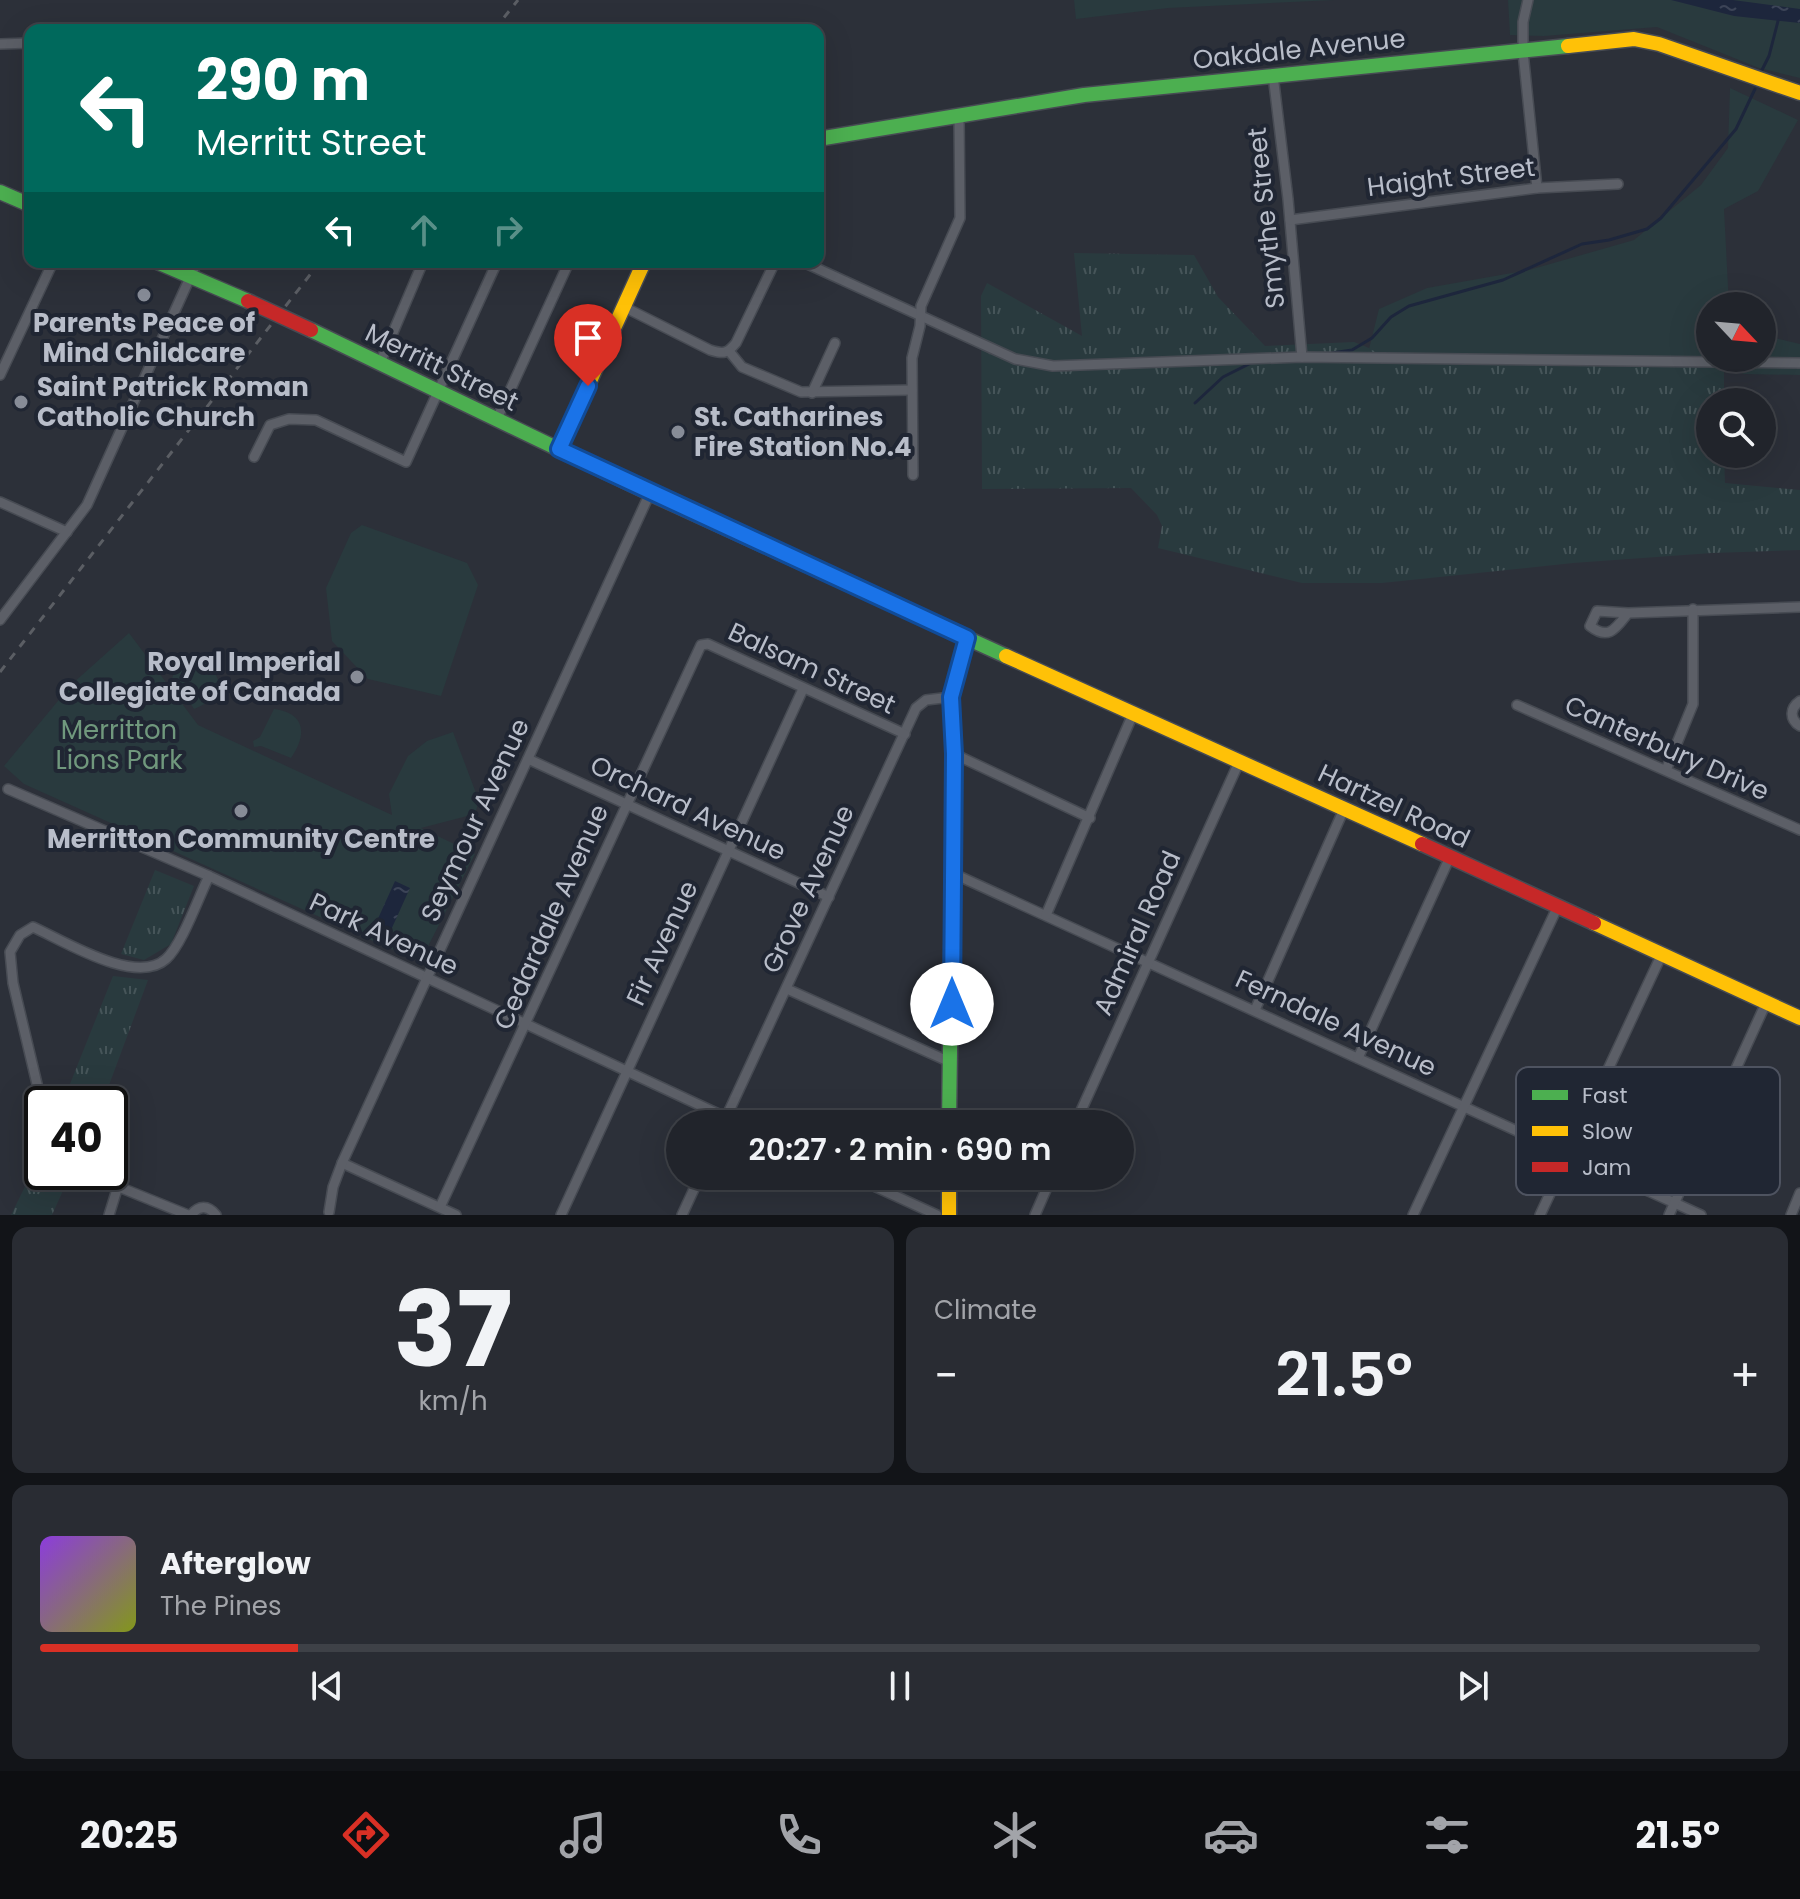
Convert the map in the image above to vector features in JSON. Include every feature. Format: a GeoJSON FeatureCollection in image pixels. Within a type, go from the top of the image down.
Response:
{"type":"FeatureCollection","features":[{"type":"Feature","properties":{"kind":"street"},"geometry":{"type":"LineString","coordinates":[[1528,0],[1523,22],[1523,52],[1537,188]]}},
{"type":"Feature","properties":{"kind":"street","name":"Oakdale Avenue"},"geometry":{"type":"LineString","coordinates":[[824,138],[1084,95],[1634,39],[1659,44],[1799,95]]}},
{"type":"Feature","properties":{"kind":"street"},"geometry":{"type":"LineString","coordinates":[[0,44],[24,43]]}},
{"type":"Feature","properties":{"kind":"street","name":"Smythe Street"},"geometry":{"type":"LineString","coordinates":[[1273,75],[1302,357]]}},
{"type":"Feature","properties":{"kind":"street"},"geometry":{"type":"LineString","coordinates":[[913,475],[912,358],[920,326],[921,306],[960,218],[959,116]]}},
{"type":"Feature","properties":{"kind":"street","name":"Haight Street"},"geometry":{"type":"LineString","coordinates":[[1290,220],[1537,188],[1618,184]]}},
{"type":"Feature","properties":{"kind":"street"},"geometry":{"type":"LineString","coordinates":[[0,192],[24,202]]}},
{"type":"Feature","properties":{"kind":"street"},"geometry":{"type":"LineString","coordinates":[[0,375],[50,268]]}},
{"type":"Feature","properties":{"kind":"street","name":"Merritt Street"},"geometry":{"type":"LineString","coordinates":[[171,268],[311,330],[496,421],[967,638]]}},
{"type":"Feature","properties":{"kind":"street"},"geometry":{"type":"LineString","coordinates":[[0,620],[87,505],[194,268]]}},
{"type":"Feature","properties":{"kind":"street"},"geometry":{"type":"LineString","coordinates":[[380,363],[420,268]]}},
{"type":"Feature","properties":{"kind":"street"},"geometry":{"type":"LineString","coordinates":[[254,457],[270,425],[289,419],[316,420],[406,462],[494,268]]}},
{"type":"Feature","properties":{"kind":"street"},"geometry":{"type":"LineString","coordinates":[[496,421],[566,268]]}},
{"type":"Feature","properties":{"kind":"street"},"geometry":{"type":"LineString","coordinates":[[559,449],[641,268]]}},
{"type":"Feature","properties":{"kind":"street"},"geometry":{"type":"LineString","coordinates":[[624,307],[723,354],[729,351],[772,268]]}},
{"type":"Feature","properties":{"kind":"street"},"geometry":{"type":"LineString","coordinates":[[816,268],[1015,359],[1053,366],[1302,357],[1800,363]]}},
{"type":"Feature","properties":{"kind":"street"},"geometry":{"type":"LineString","coordinates":[[812,393],[835,343]]}},
{"type":"Feature","properties":{"kind":"street"},"geometry":{"type":"LineString","coordinates":[[729,351],[742,367],[801,392],[912,390]]}},
{"type":"Feature","properties":{"kind":"street","name":"Seymour Avenue"},"geometry":{"type":"LineString","coordinates":[[329,1214],[333,1187],[342,1163],[650,493]]}},
{"type":"Feature","properties":{"kind":"street"},"geometry":{"type":"LineString","coordinates":[[0,502],[67,532]]}},
{"type":"Feature","properties":{"kind":"street"},"geometry":{"type":"LineString","coordinates":[[1628,613],[1800,607]]}},
{"type":"Feature","properties":{"kind":"street"},"geometry":{"type":"LineString","coordinates":[[1666,770],[1693,704],[1693,609]]}},
{"type":"Feature","properties":{"kind":"street"},"geometry":{"type":"LineString","coordinates":[[949,1110],[954,754],[951,697],[967,638]]}},
{"type":"Feature","properties":{"kind":"street","name":"Hartzel Road"},"geometry":{"type":"LineString","coordinates":[[967,638],[1800,1018]]}},
{"type":"Feature","properties":{"kind":"street","name":"Balsam Street"},"geometry":{"type":"LineString","coordinates":[[701,645],[708,644],[905,734]]}},
{"type":"Feature","properties":{"kind":"street","name":"Cedardale Avenue"},"geometry":{"type":"LineString","coordinates":[[440,1207],[701,645]]}},
{"type":"Feature","properties":{"kind":"street","name":"Fir Avenue"},"geometry":{"type":"LineString","coordinates":[[561,1215],[803,689]]}},
{"type":"Feature","properties":{"kind":"street","name":"Grove Avenue"},"geometry":{"type":"LineString","coordinates":[[730,1110],[916,708],[926,700],[951,697]]}},
{"type":"Feature","properties":{"kind":"street"},"geometry":{"type":"LineString","coordinates":[[1800,701],[1792,714],[1800,726]]}},
{"type":"Feature","properties":{"kind":"street","name":"Canterbury Drive"},"geometry":{"type":"LineString","coordinates":[[1517,705],[1800,830]]}},
{"type":"Feature","properties":{"kind":"street"},"geometry":{"type":"LineString","coordinates":[[1046,915],[1133,714]]}},
{"type":"Feature","properties":{"kind":"street"},"geometry":{"type":"LineString","coordinates":[[954,754],[1090,818]]}},
{"type":"Feature","properties":{"kind":"street","name":"Orchard Avenue"},"geometry":{"type":"LineString","coordinates":[[528,759],[829,897]]}},
{"type":"Feature","properties":{"kind":"street","name":"Admiral Road"},"geometry":{"type":"LineString","coordinates":[[1081,1110],[1240,760]]}},
{"type":"Feature","properties":{"kind":"street","name":"Park Avenue"},"geometry":{"type":"LineString","coordinates":[[8,789],[209,876],[627,1071],[703,1110]]}},
{"type":"Feature","properties":{"kind":"street"},"geometry":{"type":"LineString","coordinates":[[1255,1010],[1344,809]]}},
{"type":"Feature","properties":{"kind":"street"},"geometry":{"type":"LineString","coordinates":[[1358,1058],[1449,859]]}},
{"type":"Feature","properties":{"kind":"street","name":"Ferndale Avenue"},"geometry":{"type":"LineString","coordinates":[[952,873],[1516,1130]]}},
{"type":"Feature","properties":{"kind":"street"},"geometry":{"type":"LineString","coordinates":[[37,1086],[13,983],[10,952],[20,935],[33,927],[116,965],[152,967],[167,959],[177,944],[209,876]]}},
{"type":"Feature","properties":{"kind":"street"},"geometry":{"type":"LineString","coordinates":[[1413,1215],[1557,908]]}},
{"type":"Feature","properties":{"kind":"street"},"geometry":{"type":"LineString","coordinates":[[1609,1067],[1661,956]]}},
{"type":"Feature","properties":{"kind":"street"},"geometry":{"type":"LineString","coordinates":[[787,989],[950,1062]]}},
{"type":"Feature","properties":{"kind":"street"},"geometry":{"type":"LineString","coordinates":[[1737,1067],[1766,1003]]}},
{"type":"Feature","properties":{"kind":"street"},"geometry":{"type":"LineString","coordinates":[[342,1163],[456,1215]]}},
{"type":"Feature","properties":{"kind":"street"},"geometry":{"type":"LineString","coordinates":[[109,1215],[117,1190]]}},
{"type":"Feature","properties":{"kind":"street"},"geometry":{"type":"LineString","coordinates":[[128,1190],[189,1215],[202,1207],[210,1208],[216,1215]]}},
{"type":"Feature","properties":{"kind":"street"},"geometry":{"type":"LineString","coordinates":[[682,1215],[694,1190]]}},
{"type":"Feature","properties":{"kind":"street"},"geometry":{"type":"LineString","coordinates":[[883,1190],[937,1215]]}},
{"type":"Feature","properties":{"kind":"street"},"geometry":{"type":"LineString","coordinates":[[949,1190],[949,1215]]}},
{"type":"Feature","properties":{"kind":"street"},"geometry":{"type":"LineString","coordinates":[[1035,1215],[1046,1190]]}},
{"type":"Feature","properties":{"kind":"street"},"geometry":{"type":"LineString","coordinates":[[1791,1215],[1800,1193]]}},
{"type":"Feature","properties":{"kind":"street"},"geometry":{"type":"LineString","coordinates":[[1540,1215],[1549,1195]]}},
{"type":"Feature","properties":{"kind":"street","name":"Ferndale Avenue"},"geometry":{"type":"LineString","coordinates":[[1658,1195],[1701,1215]]}},
{"type":"Feature","properties":{"kind":"street"},"geometry":{"type":"LineString","coordinates":[[1669,1215],[1679,1195]]}},
{"type":"Feature","properties":{"kind":"green space"},"geometry":{"type":"Polygon","coordinates":[[[1074,0],[1334,0],[1168,8],[1076,19],[1074,0]]]}},
{"type":"Feature","properties":{"kind":"green space"},"geometry":{"type":"Polygon","coordinates":[[[1508,0],[1800,0],[1800,78],[1759,68],[1657,27],[1544,36],[1510,35],[1508,0]]]}},
{"type":"Feature","properties":{"kind":"green space"},"geometry":{"type":"Polygon","coordinates":[[[1730,88],[1798,120],[1758,191],[1724,209],[1728,292],[1696,292],[1696,363],[1555,359],[1406,363],[1369,349],[1379,309],[1427,288],[1529,270],[1634,240],[1701,185],[1728,148],[1730,88]]]}},
{"type":"Feature","properties":{"kind":"green space"},"geometry":{"type":"Polygon","coordinates":[[[1074,253],[1194,255],[1218,297],[1265,346],[1354,342],[1406,363],[1555,359],[1696,363],[1696,372],[1724,372],[1724,388],[1696,388],[1696,468],[1724,468],[1725,483],[1800,490],[1800,550],[1573,563],[1382,583],[1302,583],[1158,548],[1162,526],[1157,515],[1131,488],[982,489],[981,296],[987,283],[1082,336],[1074,253]]]}},
{"type":"Feature","properties":{"kind":"green space"},"geometry":{"type":"Polygon","coordinates":[[[1776,338],[1800,344],[1800,375],[1740,372],[1776,372],[1776,338]]]}},
{"type":"Feature","properties":{"kind":"green space"},"geometry":{"type":"Polygon","coordinates":[[[362,525],[467,563],[478,585],[441,696],[368,679],[332,641],[326,588],[351,533],[362,525]]]}},
{"type":"Feature","properties":{"kind":"green space","name":"Merritton Lions Park"},"geometry":{"type":"Polygon","coordinates":[[[129,633],[198,725],[392,815],[389,794],[408,756],[427,741],[453,732],[479,801],[475,814],[421,828],[475,854],[420,962],[24,784],[4,766],[72,684],[129,633]]]}},
{"type":"Feature","properties":{"kind":"green space"},"geometry":{"type":"Polygon","coordinates":[[[205,662],[217,677],[218,689],[210,700],[194,709],[187,698],[183,700],[172,680],[173,675],[191,663],[195,668],[205,662]]]}},
{"type":"Feature","properties":{"kind":"green space"},"geometry":{"type":"Polygon","coordinates":[[[274,709],[285,711],[298,720],[300,741],[291,758],[261,746],[254,747],[253,741],[260,737],[274,709]]]}},
{"type":"Feature","properties":{"kind":"green space"},"geometry":{"type":"Polygon","coordinates":[[[155,870],[194,886],[171,944],[144,960],[121,954],[155,870]]]}},
{"type":"Feature","properties":{"kind":"green space"},"geometry":{"type":"Polygon","coordinates":[[[113,976],[148,980],[109,1086],[69,1086],[113,976]]]}},
{"type":"Feature","properties":{"kind":"green space"},"geometry":{"type":"Polygon","coordinates":[[[24,1189],[63,1190],[52,1215],[11,1215],[24,1189]]]}},
{"type":"Feature","properties":{"kind":"water"},"geometry":{"type":"Polygon","coordinates":[[[1671,0],[1733,0],[1800,9],[1800,23],[1734,16],[1671,0]]]}},
{"type":"Feature","properties":{"kind":"water"},"geometry":{"type":"Polygon","coordinates":[[[395,881],[410,888],[391,930],[376,923],[395,881]]]}},
{"type":"Feature","properties":{"kind":"waterway"},"geometry":{"type":"LineString","coordinates":[[1761,72],[1769,56],[1778,21]]}},
{"type":"Feature","properties":{"kind":"waterway"},"geometry":{"type":"LineString","coordinates":[[1332,353],[1352,350],[1372,338],[1391,317],[1409,306],[1503,280],[1582,244],[1647,229],[1661,218],[1736,129],[1755,89]]}},
{"type":"Feature","properties":{"kind":"waterway"},"geometry":{"type":"LineString","coordinates":[[1195,403],[1223,377],[1253,362]]}},
{"type":"Feature","properties":{"kind":"railway"},"geometry":{"type":"LineString","coordinates":[[499,24],[518,0]]}},
{"type":"Feature","properties":{"kind":"railway"},"geometry":{"type":"LineString","coordinates":[[0,672],[315,268]]}},
{"type":"Feature","properties":{"kind":"traffic: fast"},"geometry":{"type":"LineString","coordinates":[[824,138],[1084,95],[1568,46]]}},
{"type":"Feature","properties":{"kind":"traffic: fast"},"geometry":{"type":"LineString","coordinates":[[0,192],[24,202]]}},
{"type":"Feature","properties":{"kind":"traffic: fast"},"geometry":{"type":"LineString","coordinates":[[171,268],[248,301]]}},
{"type":"Feature","properties":{"kind":"traffic: fast"},"geometry":{"type":"LineString","coordinates":[[311,330],[658,497],[1006,656]]}},
{"type":"Feature","properties":{"kind":"traffic: fast"},"geometry":{"type":"LineString","coordinates":[[949,1110],[954,754],[951,697],[967,638]]}},
{"type":"Feature","properties":{"kind":"traffic: slow"},"geometry":{"type":"LineString","coordinates":[[1568,46],[1634,39],[1659,44],[1800,93]]}},
{"type":"Feature","properties":{"kind":"traffic: slow"},"geometry":{"type":"LineString","coordinates":[[559,449],[641,268]]}},
{"type":"Feature","properties":{"kind":"traffic: slow"},"geometry":{"type":"LineString","coordinates":[[1006,656],[1422,844]]}},
{"type":"Feature","properties":{"kind":"traffic: slow"},"geometry":{"type":"LineString","coordinates":[[1594,923],[1800,1018]]}},
{"type":"Feature","properties":{"kind":"traffic: slow"},"geometry":{"type":"LineString","coordinates":[[949,1190],[949,1215]]}},
{"type":"Feature","properties":{"kind":"traffic: jam"},"geometry":{"type":"LineString","coordinates":[[248,301],[311,330]]}},
{"type":"Feature","properties":{"kind":"traffic: jam"},"geometry":{"type":"LineString","coordinates":[[1422,844],[1594,923]]}},
{"type":"Feature","properties":{"kind":"place","name":"Parents Peace of Mind Childcare"},"geometry":{"type":"Point","coordinates":[144,295]}},
{"type":"Feature","properties":{"kind":"place","name":"Saint Patrick Roman Catholic Church"},"geometry":{"type":"Point","coordinates":[21,402]}},
{"type":"Feature","properties":{"kind":"place","name":"St. Catharines Fire Station No.4"},"geometry":{"type":"Point","coordinates":[678,432]}},
{"type":"Feature","properties":{"kind":"place","name":"Royal Imperial Collegiate of Canada"},"geometry":{"type":"Point","coordinates":[357,677]}},
{"type":"Feature","properties":{"kind":"place","name":"Merritton Community Centre"},"geometry":{"type":"Point","coordinates":[241,811]}},
{"type":"Feature","properties":{"kind":"route"},"geometry":{"type":"LineString","coordinates":[[588,386],[559,449],[967,638],[951,697],[954,754],[952,1004]]}}]}
